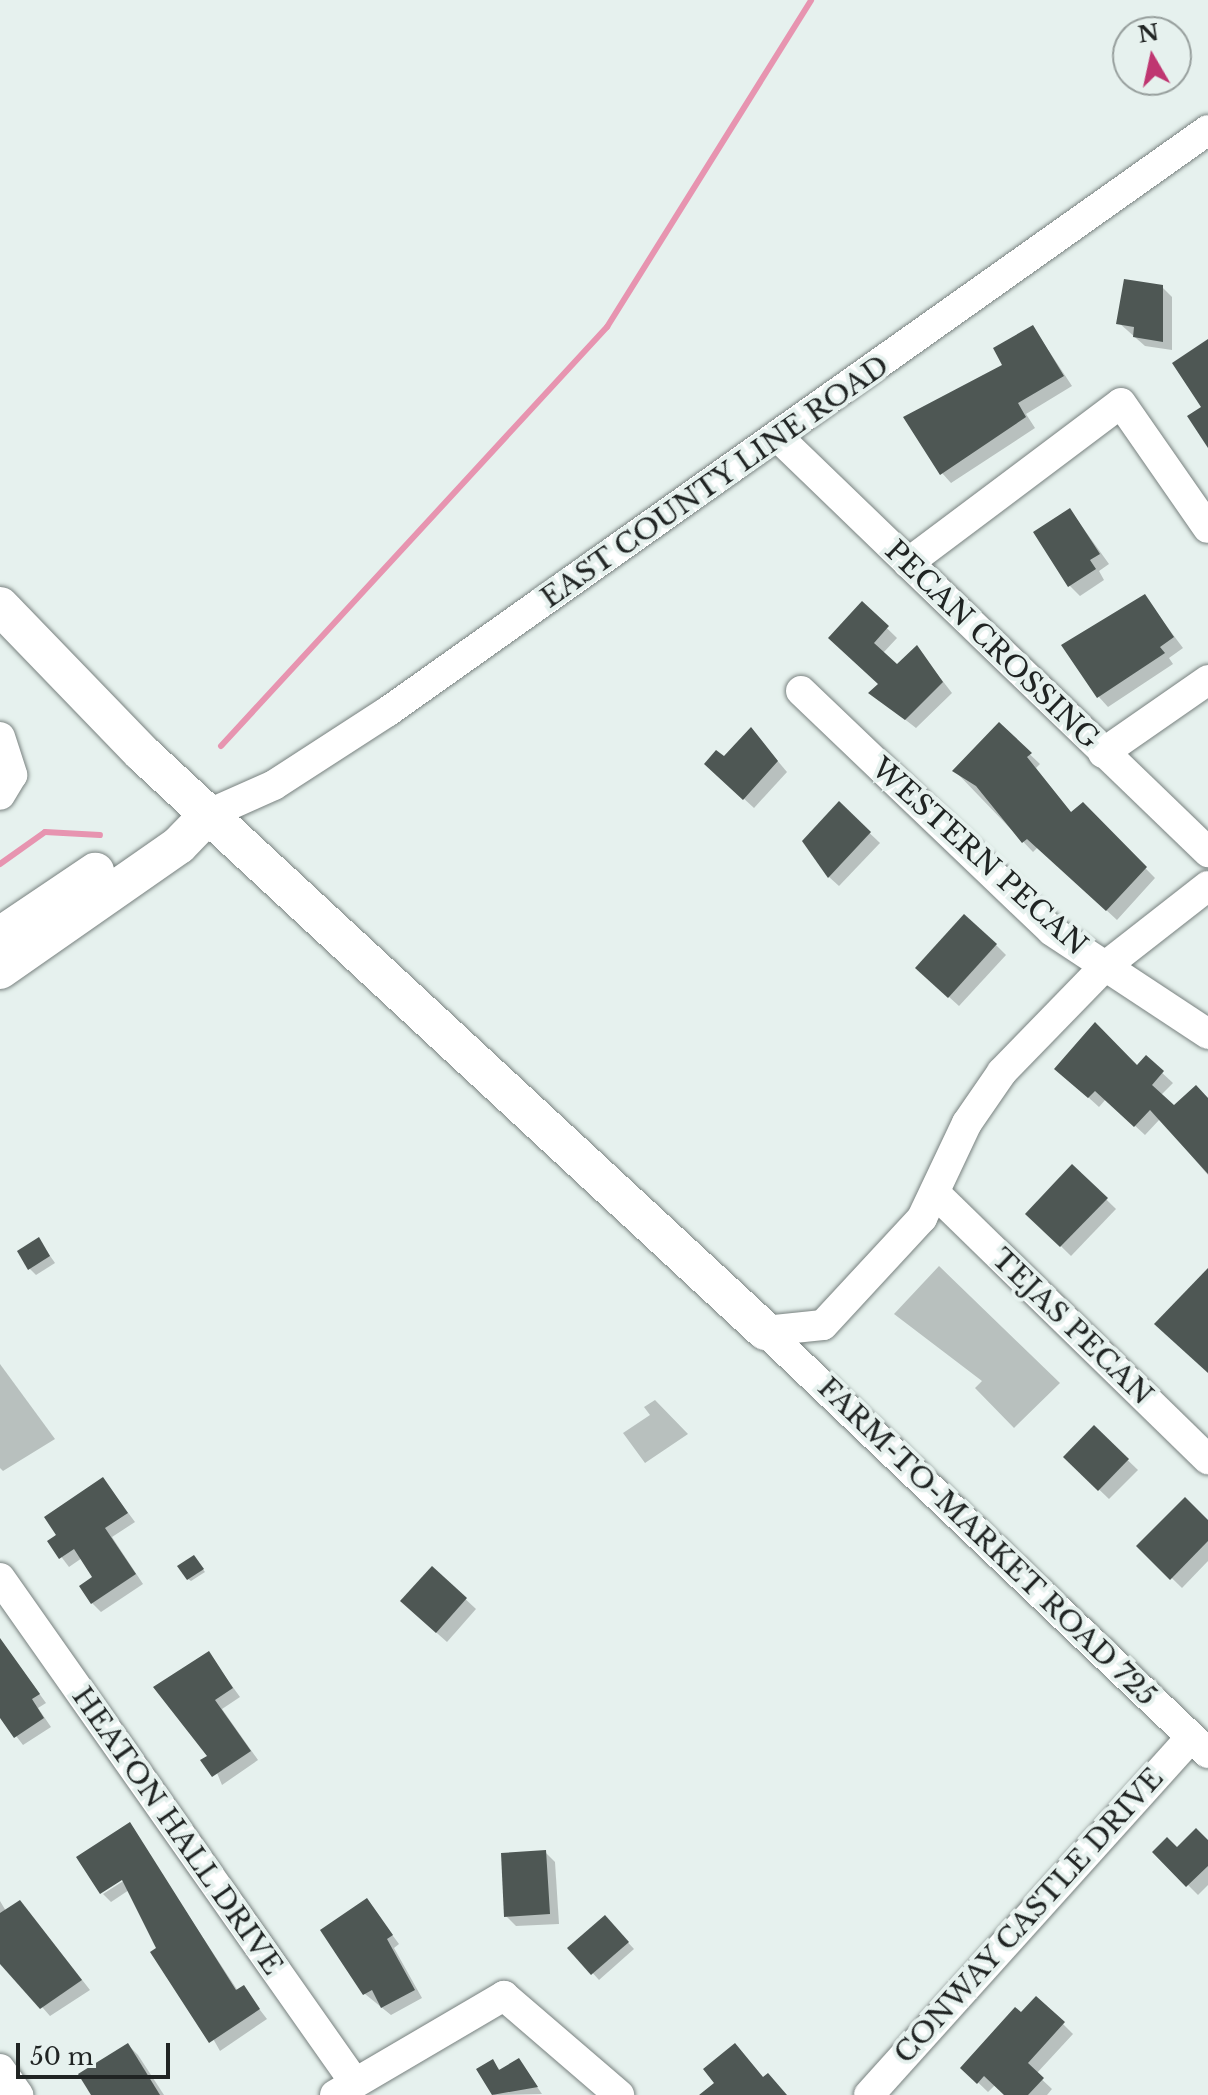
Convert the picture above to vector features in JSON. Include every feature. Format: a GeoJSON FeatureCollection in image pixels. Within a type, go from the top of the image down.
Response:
{"type":"FeatureCollection","features":[{"type":"Feature","properties":{"kind":"main road"},"geometry":{"type":"LineString","coordinates":[[0,606],[209,814],[765,1331]]}},
{"type":"Feature","properties":{"kind":"main road"},"geometry":{"type":"LineString","coordinates":[[0,936],[166,824],[209,814]]}},
{"type":"Feature","properties":{"kind":"main road"},"geometry":{"type":"LineString","coordinates":[[0,970],[179,845],[209,814]]}},
{"type":"Feature","properties":{"kind":"street","name":"EAST COUNTY LINE ROAD"},"geometry":{"type":"LineString","coordinates":[[209,814],[274,785],[387,712],[1208,130]]}},
{"type":"Feature","properties":{"kind":"street"},"geometry":{"type":"LineString","coordinates":[[908,563],[1121,403],[1208,528]]}},
{"type":"Feature","properties":{"kind":"street","name":"PECAN CROSSING"},"geometry":{"type":"LineString","coordinates":[[778,437],[1208,852]]}},
{"type":"Feature","properties":{"kind":"street"},"geometry":{"type":"LineString","coordinates":[[1103,753],[1208,680]]}},
{"type":"Feature","properties":{"kind":"street","name":"WESTERN PECAN"},"geometry":{"type":"LineString","coordinates":[[801,691],[1010,893],[1103,968],[1208,1034]]}},
{"type":"Feature","properties":{"kind":"street"},"geometry":{"type":"LineString","coordinates":[[0,737],[12,775],[0,795]]}},
{"type":"Feature","properties":{"kind":"street"},"geometry":{"type":"LineString","coordinates":[[819,1379],[823,1325],[936,1194],[967,1123],[1002,1072],[1103,968],[1208,886]]}},
{"type":"Feature","properties":{"kind":"street","name":"TEJAS PECAN"},"geometry":{"type":"LineString","coordinates":[[936,1194],[1208,1459]]}},
{"type":"Feature","properties":{"kind":"street"},"geometry":{"type":"LineString","coordinates":[[765,1331],[823,1325]]}},
{"type":"Feature","properties":{"kind":"street","name":"FARM-TO-MARKET ROAD 725"},"geometry":{"type":"LineString","coordinates":[[765,1331],[819,1379],[1199,1746]]}},
{"type":"Feature","properties":{"kind":"street","name":"HEATON HALL DRIVE"},"geometry":{"type":"LineString","coordinates":[[0,1578],[345,2089]]}},
{"type":"Feature","properties":{"kind":"street","name":"CONWAY CASTLE DRIVE"},"geometry":{"type":"LineString","coordinates":[[869,2095],[1199,1746]]}},
{"type":"Feature","properties":{"kind":"street"},"geometry":{"type":"LineString","coordinates":[[345,2089],[504,1996],[619,2095]]}},
{"type":"Feature","properties":{"kind":"street"},"geometry":{"type":"LineString","coordinates":[[0,2069],[18,2095]]}},
{"type":"Feature","properties":{"kind":"building"},"geometry":{"type":"Polygon","coordinates":[[[1124,279],[1163,285],[1163,342],[1133,337],[1134,327],[1116,324],[1124,279]]]}},
{"type":"Feature","properties":{"kind":"building"},"geometry":{"type":"Polygon","coordinates":[[[1033,325],[1064,376],[1018,403],[1026,417],[940,475],[903,417],[1002,365],[993,348],[1033,325]]]}},
{"type":"Feature","properties":{"kind":"building"},"geometry":{"type":"Polygon","coordinates":[[[1208,339],[1208,448],[1187,416],[1201,407],[1172,363],[1208,339]]]}},
{"type":"Feature","properties":{"kind":"building"},"geometry":{"type":"Polygon","coordinates":[[[1070,508],[1100,554],[1090,560],[1096,569],[1068,587],[1033,532],[1070,508]]]}},
{"type":"Feature","properties":{"kind":"building"},"geometry":{"type":"Polygon","coordinates":[[[1145,594],[1174,637],[1160,647],[1165,653],[1097,698],[1061,645],[1145,594]]]}},
{"type":"Feature","properties":{"kind":"building"},"geometry":{"type":"Polygon","coordinates":[[[862,601],[889,626],[874,643],[897,664],[917,645],[943,682],[905,720],[868,693],[878,684],[828,638],[862,601]]]}},
{"type":"Feature","properties":{"kind":"building"},"geometry":{"type":"Polygon","coordinates":[[[999,722],[1032,753],[1027,757],[1071,812],[1083,802],[1147,867],[1106,911],[1027,839],[1022,843],[976,786],[952,771],[999,722]]]}},
{"type":"Feature","properties":{"kind":"building"},"geometry":{"type":"Polygon","coordinates":[[[751,727],[778,761],[743,800],[704,764],[716,750],[724,756],[751,727]]]}},
{"type":"Feature","properties":{"kind":"building"},"geometry":{"type":"Polygon","coordinates":[[[839,801],[871,832],[828,878],[802,841],[839,801]]]}},
{"type":"Feature","properties":{"kind":"building"},"geometry":{"type":"Polygon","coordinates":[[[964,914],[997,944],[948,998],[915,968],[964,914]]]}},
{"type":"Feature","properties":{"kind":"building"},"geometry":{"type":"Polygon","coordinates":[[[1095,1022],[1137,1065],[1146,1055],[1164,1071],[1152,1085],[1174,1105],[1196,1085],[1208,1098],[1208,1174],[1150,1110],[1134,1127],[1095,1091],[1088,1098],[1054,1069],[1095,1022]]]}},
{"type":"Feature","properties":{"kind":"building"},"geometry":{"type":"Polygon","coordinates":[[[1072,1164],[1108,1198],[1060,1247],[1025,1214],[1072,1164]]]}},
{"type":"Feature","properties":{"kind":"building"},"geometry":{"type":"Polygon","coordinates":[[[39,1237],[50,1256],[28,1270],[17,1251],[39,1237]]]}},
{"type":"Feature","properties":{"kind":"building"},"geometry":{"type":"Polygon","coordinates":[[[1208,1268],[1208,1373],[1154,1324],[1208,1268]]]}},
{"type":"Feature","properties":{"kind":"building"},"geometry":{"type":"Polygon","coordinates":[[[1094,1425],[1129,1459],[1098,1491],[1063,1457],[1094,1425]]]}},
{"type":"Feature","properties":{"kind":"building"},"geometry":{"type":"Polygon","coordinates":[[[103,1477],[128,1513],[105,1528],[136,1574],[91,1604],[79,1586],[92,1577],[74,1549],[59,1559],[47,1541],[56,1535],[44,1517],[103,1477]]]}},
{"type":"Feature","properties":{"kind":"building"},"geometry":{"type":"Polygon","coordinates":[[[1185,1497],[1208,1520],[1208,1541],[1170,1580],[1136,1546],[1185,1497]]]}},
{"type":"Feature","properties":{"kind":"building"},"geometry":{"type":"Polygon","coordinates":[[[194,1555],[204,1569],[187,1580],[177,1566],[194,1555]]]}},
{"type":"Feature","properties":{"kind":"building"},"geometry":{"type":"Polygon","coordinates":[[[432,1566],[467,1598],[436,1633],[400,1601],[432,1566]]]}},
{"type":"Feature","properties":{"kind":"building"},"geometry":{"type":"Polygon","coordinates":[[[0,1638],[40,1694],[32,1699],[44,1718],[14,1738],[0,1718],[0,1638]]]}},
{"type":"Feature","properties":{"kind":"building"},"geometry":{"type":"Polygon","coordinates":[[[209,1651],[233,1688],[215,1700],[251,1751],[212,1777],[200,1760],[207,1756],[153,1687],[209,1651]]]}},
{"type":"Feature","properties":{"kind":"building"},"geometry":{"type":"Polygon","coordinates":[[[130,1822],[236,1990],[244,1985],[260,2009],[209,2043],[150,1952],[156,1948],[122,1880],[100,1894],[76,1857],[130,1822]]]}},
{"type":"Feature","properties":{"kind":"building"},"geometry":{"type":"Polygon","coordinates":[[[1196,1828],[1208,1840],[1208,1866],[1186,1887],[1152,1852],[1167,1837],[1177,1847],[1196,1828]]]}},
{"type":"Feature","properties":{"kind":"building"},"geometry":{"type":"Polygon","coordinates":[[[546,1850],[550,1914],[504,1917],[501,1853],[546,1850]]]}},
{"type":"Feature","properties":{"kind":"building"},"geometry":{"type":"Polygon","coordinates":[[[367,1898],[393,1935],[387,1939],[415,1990],[381,2008],[372,1990],[363,1995],[320,1930],[367,1898]]]}},
{"type":"Feature","properties":{"kind":"building"},"geometry":{"type":"Polygon","coordinates":[[[20,1900],[82,1980],[40,2009],[0,1964],[0,1913],[20,1900]]]}},
{"type":"Feature","properties":{"kind":"building"},"geometry":{"type":"Polygon","coordinates":[[[605,1915],[629,1942],[591,1975],[567,1948],[605,1915]]]}},
{"type":"Feature","properties":{"kind":"building"},"geometry":{"type":"Polygon","coordinates":[[[1036,1996],[1065,2022],[1028,2063],[1044,2078],[1028,2095],[1004,2095],[984,2076],[977,2084],[960,2068],[1015,2007],[1021,2012],[1036,1996]]]}},
{"type":"Feature","properties":{"kind":"building"},"geometry":{"type":"Polygon","coordinates":[[[128,2043],[160,2095],[91,2095],[78,2074],[128,2043]]]}},
{"type":"Feature","properties":{"kind":"building"},"geometry":{"type":"Polygon","coordinates":[[[735,2043],[763,2077],[768,2073],[787,2095],[699,2095],[714,2083],[703,2069],[735,2043]]]}},
{"type":"Feature","properties":{"kind":"building"},"geometry":{"type":"Polygon","coordinates":[[[519,2058],[538,2087],[492,2095],[476,2069],[493,2059],[499,2070],[519,2058]]]}},
{"type":"Feature","properties":{"kind":"waterway"},"geometry":{"type":"LineString","coordinates":[[221,746],[607,327],[811,0]]}},
{"type":"Feature","properties":{"kind":"waterway"},"geometry":{"type":"LineString","coordinates":[[0,864],[45,832],[100,835]]}}]}
